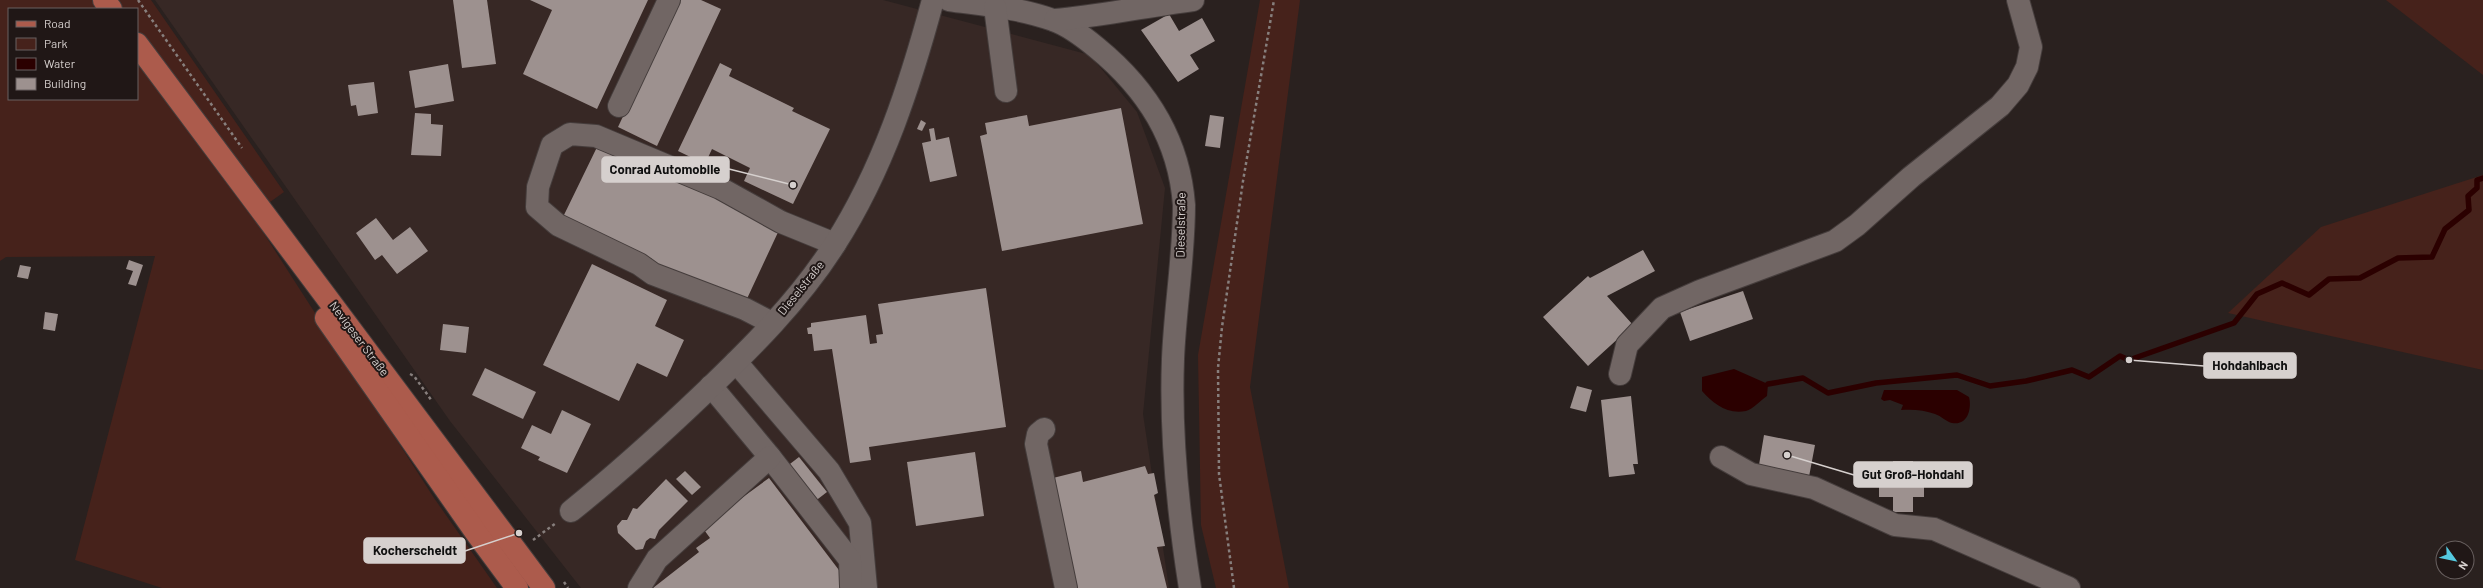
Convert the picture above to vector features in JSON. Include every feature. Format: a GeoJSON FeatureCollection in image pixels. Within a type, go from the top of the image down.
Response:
{"type":"FeatureCollection","features":[{"type":"Feature","properties":{"kind":"main road"},"geometry":{"type":"LineString","coordinates":[[104,0],[110,8]]}},
{"type":"Feature","properties":{"kind":"main road","name":"Nevigeser Straße"},"geometry":{"type":"LineString","coordinates":[[138,45],[544,588]]}},
{"type":"Feature","properties":{"kind":"main road","name":"Nevigeser Straße"},"geometry":{"type":"LineString","coordinates":[[173,92],[353,358],[477,534],[517,588]]}},
{"type":"Feature","properties":{"kind":"street"},"geometry":{"type":"LineString","coordinates":[[619,106],[669,0]]}},
{"type":"Feature","properties":{"kind":"street","name":"Dieselstraße"},"geometry":{"type":"LineString","coordinates":[[571,511],[623,470],[736,362],[800,292],[835,244],[867,188],[894,128],[915,68],[933,0]]}},
{"type":"Feature","properties":{"kind":"street","name":"Dieselstraße"},"geometry":{"type":"LineString","coordinates":[[949,0],[995,7],[1055,20],[1087,40],[1115,63],[1138,88],[1160,120],[1182,177],[1184,226],[1173,358],[1174,440],[1181,527],[1190,588]]}},
{"type":"Feature","properties":{"kind":"street"},"geometry":{"type":"LineString","coordinates":[[1055,20],[1086,17],[1123,9],[1193,0]]}},
{"type":"Feature","properties":{"kind":"street"},"geometry":{"type":"LineString","coordinates":[[1620,374],[1627,345],[1662,308],[1700,291],[1835,241],[1857,225],[1911,177],[2000,106],[2018,85],[2027,67],[2031,47],[2018,0]]}},
{"type":"Feature","properties":{"kind":"street"},"geometry":{"type":"LineString","coordinates":[[995,7],[1006,91]]}},
{"type":"Feature","properties":{"kind":"street"},"geometry":{"type":"LineString","coordinates":[[772,323],[745,309],[653,274],[639,264],[558,225],[537,207],[538,187],[552,145],[570,134],[596,136],[720,188],[781,222],[835,244]]}},
{"type":"Feature","properties":{"kind":"street"},"geometry":{"type":"LineString","coordinates":[[736,362],[829,471],[860,523],[866,588]]}},
{"type":"Feature","properties":{"kind":"street"},"geometry":{"type":"LineString","coordinates":[[711,386],[770,457],[850,560],[851,588]]}},
{"type":"Feature","properties":{"kind":"street"},"geometry":{"type":"LineString","coordinates":[[1044,429],[1038,434],[1036,444],[1066,588]]}},
{"type":"Feature","properties":{"kind":"street"},"geometry":{"type":"LineString","coordinates":[[639,588],[657,559],[770,457]]}},
{"type":"Feature","properties":{"kind":"street"},"geometry":{"type":"LineString","coordinates":[[1722,457],[1751,474],[1814,488],[1895,525],[1934,528],[2068,588]]}},
{"type":"Feature","properties":{"kind":"path"},"geometry":{"type":"LineString","coordinates":[[1234,588],[1219,474],[1218,368],[1222,327],[1243,181],[1274,0]]}},
{"type":"Feature","properties":{"kind":"path"},"geometry":{"type":"LineString","coordinates":[[533,540],[571,511]]}},
{"type":"Feature","properties":{"kind":"shaded area"},"geometry":{"type":"Polygon","coordinates":[[[155,0],[883,0],[1090,55],[1137,112],[1165,188],[1143,414],[1169,588],[581,588],[450,421],[155,0]]]}},
{"type":"Feature","properties":{"kind":"green space"},"geometry":{"type":"Polygon","coordinates":[[[0,0],[151,0],[284,192],[252,215],[434,498],[497,588],[162,588],[75,560],[155,256],[6,257],[0,261],[0,0]]]}},
{"type":"Feature","properties":{"kind":"green space"},"geometry":{"type":"Polygon","coordinates":[[[1260,0],[1300,0],[1250,387],[1289,588],[1216,588],[1201,525],[1198,355],[1260,0]]]}},
{"type":"Feature","properties":{"kind":"green space"},"geometry":{"type":"Polygon","coordinates":[[[2386,0],[2483,0],[2483,75],[2386,0]]]}},
{"type":"Feature","properties":{"kind":"green space"},"geometry":{"type":"Polygon","coordinates":[[[2483,175],[2483,370],[2228,313],[2321,227],[2483,175]]]}},
{"type":"Feature","properties":{"kind":"water"},"geometry":{"type":"Polygon","coordinates":[[[1734,369],[1768,384],[1767,396],[1746,411],[1739,412],[1727,410],[1716,404],[1702,391],[1702,377],[1734,369]]]}},
{"type":"Feature","properties":{"kind":"water"},"geometry":{"type":"Polygon","coordinates":[[[1884,390],[1957,390],[1969,397],[1970,406],[1968,415],[1962,422],[1952,423],[1937,415],[1927,412],[1901,410],[1903,405],[1890,400],[1884,401],[1881,399],[1884,390]]]}},
{"type":"Feature","properties":{"kind":"building"},"geometry":{"type":"Polygon","coordinates":[[[453,0],[487,0],[496,64],[462,68],[453,0]]]}},
{"type":"Feature","properties":{"kind":"building"},"geometry":{"type":"Polygon","coordinates":[[[530,0],[648,0],[597,109],[523,74],[552,10],[530,0]]]}},
{"type":"Feature","properties":{"kind":"building"},"geometry":{"type":"Polygon","coordinates":[[[678,0],[701,0],[721,9],[657,146],[618,127],[678,0]]]}},
{"type":"Feature","properties":{"kind":"building"},"geometry":{"type":"Polygon","coordinates":[[[1169,14],[1179,31],[1202,18],[1215,41],[1190,55],[1199,69],[1178,82],[1141,30],[1169,14]]]}},
{"type":"Feature","properties":{"kind":"building"},"geometry":{"type":"Polygon","coordinates":[[[720,63],[732,69],[729,76],[794,108],[792,111],[830,129],[793,204],[744,181],[750,168],[712,149],[705,164],[678,151],[720,63]]]}},
{"type":"Feature","properties":{"kind":"building"},"geometry":{"type":"Polygon","coordinates":[[[448,64],[454,101],[415,108],[409,71],[448,64]]]}},
{"type":"Feature","properties":{"kind":"building"},"geometry":{"type":"Polygon","coordinates":[[[374,82],[378,113],[358,116],[356,105],[351,106],[348,85],[374,82]]]}},
{"type":"Feature","properties":{"kind":"building"},"geometry":{"type":"Polygon","coordinates":[[[1121,108],[1143,224],[1002,251],[980,136],[987,134],[985,123],[1027,115],[1029,126],[1121,108]]]}},
{"type":"Feature","properties":{"kind":"building"},"geometry":{"type":"Polygon","coordinates":[[[415,113],[431,114],[431,124],[443,125],[441,156],[411,155],[415,113]]]}},
{"type":"Feature","properties":{"kind":"building"},"geometry":{"type":"Polygon","coordinates":[[[1210,115],[1224,117],[1220,148],[1205,146],[1210,115]]]}},
{"type":"Feature","properties":{"kind":"building"},"geometry":{"type":"Polygon","coordinates":[[[921,120],[926,123],[922,131],[917,129],[921,120]]]}},
{"type":"Feature","properties":{"kind":"building"},"geometry":{"type":"Polygon","coordinates":[[[934,128],[936,140],[949,137],[957,176],[930,182],[922,143],[931,141],[929,129],[934,128]]]}},
{"type":"Feature","properties":{"kind":"building"},"geometry":{"type":"Polygon","coordinates":[[[599,143],[780,228],[745,303],[672,269],[669,276],[648,267],[652,259],[563,217],[599,143]]]}},
{"type":"Feature","properties":{"kind":"building"},"geometry":{"type":"Polygon","coordinates":[[[376,218],[393,240],[410,227],[428,251],[397,274],[382,255],[375,260],[356,233],[376,218]]]}},
{"type":"Feature","properties":{"kind":"building"},"geometry":{"type":"Polygon","coordinates":[[[1643,250],[1655,271],[1607,296],[1633,325],[1588,366],[1543,317],[1588,276],[1590,278],[1643,250]]]}},
{"type":"Feature","properties":{"kind":"building"},"geometry":{"type":"Polygon","coordinates":[[[129,260],[143,265],[136,286],[128,284],[133,271],[126,269],[129,260]]]}},
{"type":"Feature","properties":{"kind":"building"},"geometry":{"type":"Polygon","coordinates":[[[592,264],[667,300],[655,326],[684,340],[667,377],[637,363],[619,401],[543,365],[592,264]]]}},
{"type":"Feature","properties":{"kind":"building"},"geometry":{"type":"Polygon","coordinates":[[[20,265],[31,267],[28,279],[17,277],[20,265]]]}},
{"type":"Feature","properties":{"kind":"building"},"geometry":{"type":"Polygon","coordinates":[[[986,288],[1006,427],[869,447],[871,460],[850,463],[832,349],[814,351],[812,334],[808,334],[807,328],[811,327],[811,323],[866,315],[870,344],[877,343],[876,335],[883,334],[878,304],[986,288]]]}},
{"type":"Feature","properties":{"kind":"building"},"geometry":{"type":"Polygon","coordinates":[[[1743,291],[1753,319],[1690,341],[1680,312],[1743,291]]]}},
{"type":"Feature","properties":{"kind":"building"},"geometry":{"type":"Polygon","coordinates":[[[45,312],[58,314],[55,331],[43,329],[45,312]]]}},
{"type":"Feature","properties":{"kind":"building"},"geometry":{"type":"Polygon","coordinates":[[[443,324],[469,327],[466,353],[440,350],[443,324]]]}},
{"type":"Feature","properties":{"kind":"building"},"geometry":{"type":"Polygon","coordinates":[[[485,368],[536,392],[523,419],[472,395],[485,368]]]}},
{"type":"Feature","properties":{"kind":"building"},"geometry":{"type":"Polygon","coordinates":[[[1577,386],[1592,390],[1586,412],[1570,408],[1577,386]]]}},
{"type":"Feature","properties":{"kind":"building"},"geometry":{"type":"Polygon","coordinates":[[[1631,396],[1638,464],[1633,464],[1635,474],[1609,477],[1601,400],[1631,396]]]}},
{"type":"Feature","properties":{"kind":"building"},"geometry":{"type":"Polygon","coordinates":[[[562,410],[591,424],[567,473],[538,460],[540,457],[521,448],[532,425],[551,434],[562,410]]]}},
{"type":"Feature","properties":{"kind":"building"},"geometry":{"type":"Polygon","coordinates":[[[1764,435],[1815,445],[1808,482],[1786,477],[1788,471],[1759,465],[1764,435]]]}},
{"type":"Feature","properties":{"kind":"building"},"geometry":{"type":"Polygon","coordinates":[[[975,452],[984,516],[916,526],[907,462],[975,452]]]}},
{"type":"Feature","properties":{"kind":"building"},"geometry":{"type":"Polygon","coordinates":[[[799,457],[827,492],[814,502],[786,467],[799,457]]]}},
{"type":"Feature","properties":{"kind":"building"},"geometry":{"type":"Polygon","coordinates":[[[1893,461],[1913,461],[1913,486],[1924,486],[1924,497],[1913,497],[1913,512],[1893,512],[1893,497],[1879,497],[1879,486],[1893,486],[1893,461]]]}},
{"type":"Feature","properties":{"kind":"building"},"geometry":{"type":"Polygon","coordinates":[[[1145,466],[1148,474],[1154,473],[1158,493],[1154,495],[1165,546],[1157,547],[1167,588],[1074,588],[1049,479],[1081,471],[1083,482],[1145,466]]]}},
{"type":"Feature","properties":{"kind":"building"},"geometry":{"type":"Polygon","coordinates":[[[685,471],[701,487],[692,495],[676,479],[685,471]]]}},
{"type":"Feature","properties":{"kind":"building"},"geometry":{"type":"Polygon","coordinates":[[[769,478],[848,582],[839,588],[653,588],[699,552],[696,548],[710,538],[702,527],[769,478]]]}},
{"type":"Feature","properties":{"kind":"building"},"geometry":{"type":"Polygon","coordinates":[[[666,479],[688,501],[659,530],[655,539],[650,538],[646,541],[643,549],[636,550],[618,533],[617,526],[622,520],[627,520],[633,508],[637,509],[666,479]]]}},
{"type":"Feature","properties":{"kind":"waterway"},"geometry":{"type":"LineString","coordinates":[[1768,384],[1803,378],[1828,393],[1876,383],[1957,375],[1990,386],[2026,381],[2072,370],[2089,377],[2120,356],[2129,360],[2234,323],[2257,294],[2282,283],[2309,295],[2329,279],[2360,278],[2398,258],[2432,257],[2445,229],[2469,210],[2468,196],[2477,188],[2477,180],[2483,178]]}},
{"type":"Feature","properties":{"kind":"place","name":"Conrad Automobile"},"geometry":{"type":"Point","coordinates":[793,185]}},
{"type":"Feature","properties":{"kind":"place","name":"Hohdahlbach"},"geometry":{"type":"Point","coordinates":[2129,360]}},
{"type":"Feature","properties":{"kind":"place","name":"Gut Groß-Hohdahl"},"geometry":{"type":"Point","coordinates":[1787,455]}},
{"type":"Feature","properties":{"kind":"place","name":"Kocherscheidt"},"geometry":{"type":"Point","coordinates":[519,533]}}]}
